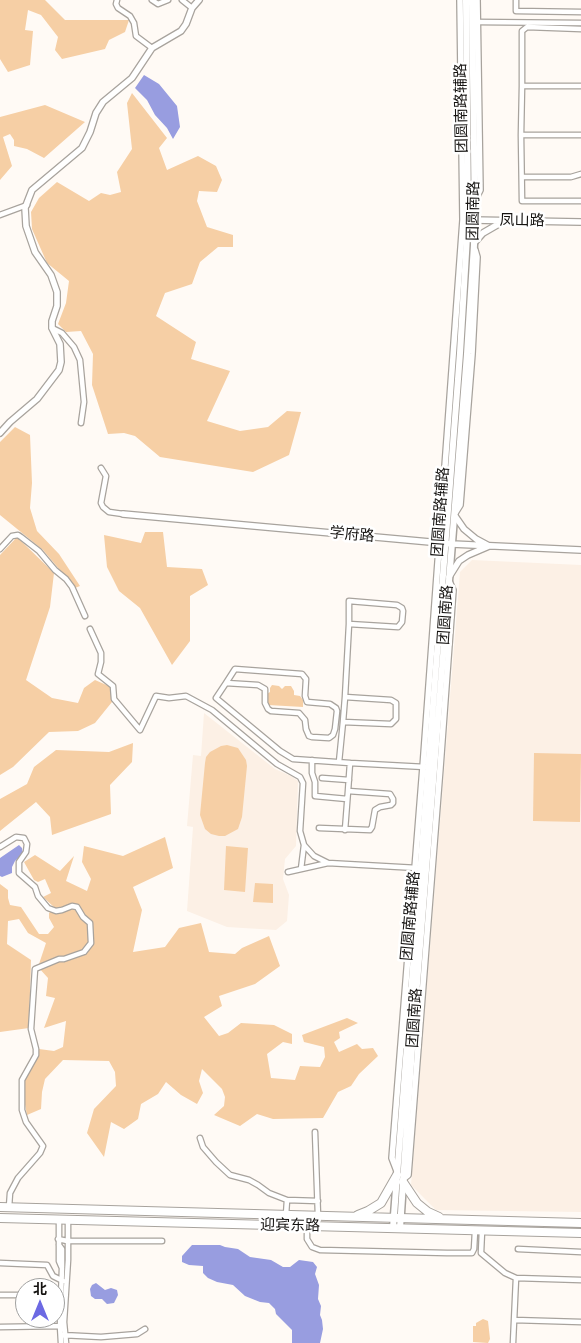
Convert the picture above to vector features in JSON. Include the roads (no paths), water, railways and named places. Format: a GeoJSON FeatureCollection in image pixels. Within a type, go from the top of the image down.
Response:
{"type":"FeatureCollection","features":[{"type":"Feature","properties":{"kind":"highway"},"geometry":{"type":"LineString","coordinates":[[353,1217],[381,1203],[400,1177],[417,1203],[428,1212],[443,1219]]}},
{"type":"Feature","properties":{"kind":"highway","name":"迎宾东路"},"geometry":{"type":"LineString","coordinates":[[0,1207],[581,1223]]}},
{"type":"Feature","properties":{"kind":"highway","name":"迎宾东路"},"geometry":{"type":"LineString","coordinates":[[0,1218],[581,1233]]}},
{"type":"Feature","properties":{"kind":"main road","name":"团圆南路"},"geometry":{"type":"LineString","coordinates":[[400,1177],[418,868],[446,543],[468,220],[466,0]]}},
{"type":"Feature","properties":{"kind":"main road","name":"团圆南路"},"geometry":{"type":"LineString","coordinates":[[397,1228],[449,579],[446,543],[455,514],[474,244],[468,220],[475,202],[475,22],[472,0]]}},
{"type":"Feature","properties":{"kind":"street"},"geometry":{"type":"LineString","coordinates":[[117,0],[118,8],[130,16],[134,23],[136,36],[152,48]]}},
{"type":"Feature","properties":{"kind":"street"},"geometry":{"type":"LineString","coordinates":[[152,0],[158,4],[168,0]]}},
{"type":"Feature","properties":{"kind":"street"},"geometry":{"type":"LineString","coordinates":[[182,0],[192,8]]}},
{"type":"Feature","properties":{"kind":"street"},"geometry":{"type":"LineString","coordinates":[[0,433],[37,399],[59,370],[61,362],[60,344],[52,328],[52,321],[57,306],[57,292],[51,274],[35,252],[26,226],[26,205],[32,190],[82,148],[96,113],[103,102],[132,78],[152,48],[181,31],[192,8],[199,0]]}},
{"type":"Feature","properties":{"kind":"street","name":"团圆南路辅路"},"geometry":{"type":"LineString","coordinates":[[460,0],[468,220]]}},
{"type":"Feature","properties":{"kind":"street"},"geometry":{"type":"LineString","coordinates":[[477,0],[475,22],[581,23]]}},
{"type":"Feature","properties":{"kind":"street"},"geometry":{"type":"LineString","coordinates":[[516,0],[516,12],[581,12]]}},
{"type":"Feature","properties":{"kind":"street"},"geometry":{"type":"LineString","coordinates":[[581,29],[558,30],[555,27],[526,27],[522,31],[521,135],[522,201],[581,201]]}},
{"type":"Feature","properties":{"kind":"street"},"geometry":{"type":"LineString","coordinates":[[522,86],[581,86]]}},
{"type":"Feature","properties":{"kind":"street"},"geometry":{"type":"LineString","coordinates":[[521,135],[581,135]]}},
{"type":"Feature","properties":{"kind":"street"},"geometry":{"type":"LineString","coordinates":[[522,178],[571,177],[581,174]]}},
{"type":"Feature","properties":{"kind":"street"},"geometry":{"type":"LineString","coordinates":[[0,215],[26,205]]}},
{"type":"Feature","properties":{"kind":"street","name":"凤山路"},"geometry":{"type":"LineString","coordinates":[[468,220],[581,222]]}},
{"type":"Feature","properties":{"kind":"street"},"geometry":{"type":"LineString","coordinates":[[474,244],[483,233],[502,221]]}},
{"type":"Feature","properties":{"kind":"street"},"geometry":{"type":"LineString","coordinates":[[52,328],[62,334],[74,347],[80,360],[84,402],[82,423]]}},
{"type":"Feature","properties":{"kind":"street"},"geometry":{"type":"LineString","coordinates":[[102,468],[106,476],[101,503],[103,508],[109,512],[123,514]]}},
{"type":"Feature","properties":{"kind":"street","name":"学府路"},"geometry":{"type":"LineString","coordinates":[[123,514],[446,543],[581,550]]}},
{"type":"Feature","properties":{"kind":"street"},"geometry":{"type":"LineString","coordinates":[[455,514],[464,530],[489,546]]}},
{"type":"Feature","properties":{"kind":"street"},"geometry":{"type":"LineString","coordinates":[[0,549],[12,536],[18,535],[39,551],[72,587],[85,616]]}},
{"type":"Feature","properties":{"kind":"street"},"geometry":{"type":"LineString","coordinates":[[449,579],[459,561],[489,546]]}},
{"type":"Feature","properties":{"kind":"street"},"geometry":{"type":"LineString","coordinates":[[339,762],[343,722],[349,601],[397,605],[403,611],[402,622],[398,628],[349,624]]}},
{"type":"Feature","properties":{"kind":"street"},"geometry":{"type":"LineString","coordinates":[[90,629],[101,653],[98,674],[113,686],[114,699],[140,730],[156,696],[169,698],[186,696],[212,710],[277,764],[300,777],[303,783],[300,831],[304,845],[301,869]]}},
{"type":"Feature","properties":{"kind":"street"},"geometry":{"type":"LineString","coordinates":[[226,683],[262,686],[266,692],[265,703],[268,709],[271,711],[299,713],[305,720],[307,733],[312,738],[329,738],[333,734],[336,708],[330,704],[307,702],[305,696],[306,679],[302,674],[235,669],[216,698],[292,759],[426,767]]}},
{"type":"Feature","properties":{"kind":"street"},"geometry":{"type":"LineString","coordinates":[[343,722],[391,724],[396,719],[397,706],[394,701],[344,697]]}},
{"type":"Feature","properties":{"kind":"street"},"geometry":{"type":"LineString","coordinates":[[312,760],[315,796],[347,799]]}},
{"type":"Feature","properties":{"kind":"street"},"geometry":{"type":"LineString","coordinates":[[345,830],[350,763]]}},
{"type":"Feature","properties":{"kind":"street"},"geometry":{"type":"LineString","coordinates":[[322,778],[349,780]]}},
{"type":"Feature","properties":{"kind":"street"},"geometry":{"type":"LineString","coordinates":[[319,828],[370,830],[374,810],[380,806],[391,805],[393,799],[390,794],[348,791]]}},
{"type":"Feature","properties":{"kind":"street"},"geometry":{"type":"LineString","coordinates":[[0,847],[16,837],[24,838],[27,844],[26,852],[19,862],[19,873],[35,887],[38,896],[48,908],[56,911],[72,906],[77,907],[83,917],[90,923],[91,943],[84,952],[64,959],[59,958],[35,969],[31,1029],[36,1055],[22,1080],[22,1110],[26,1122],[43,1146],[40,1153],[14,1185],[10,1193],[9,1208]]}},
{"type":"Feature","properties":{"kind":"street"},"geometry":{"type":"LineString","coordinates":[[304,845],[314,856],[328,863]]}},
{"type":"Feature","properties":{"kind":"street"},"geometry":{"type":"LineString","coordinates":[[288,872],[328,863],[418,868]]}},
{"type":"Feature","properties":{"kind":"street"},"geometry":{"type":"LineString","coordinates":[[315,1132],[318,1216]]}},
{"type":"Feature","properties":{"kind":"street"},"geometry":{"type":"LineString","coordinates":[[200,1138],[203,1147],[230,1175],[249,1180],[258,1184],[269,1193],[287,1200],[318,1201]]}},
{"type":"Feature","properties":{"kind":"street"},"geometry":{"type":"LineString","coordinates":[[286,1215],[287,1200]]}},
{"type":"Feature","properties":{"kind":"street"},"geometry":{"type":"LineString","coordinates":[[59,1219],[58,1242],[62,1249],[64,1278]]}},
{"type":"Feature","properties":{"kind":"street"},"geometry":{"type":"LineString","coordinates":[[65,1278],[67,1264],[65,1259],[68,1241],[68,1220]]}},
{"type":"Feature","properties":{"kind":"street"},"geometry":{"type":"LineString","coordinates":[[307,1226],[307,1239],[312,1247],[320,1250],[453,1254],[472,1253],[478,1231]]}},
{"type":"Feature","properties":{"kind":"street"},"geometry":{"type":"LineString","coordinates":[[478,1231],[481,1253],[505,1273],[516,1278],[581,1280]]}},
{"type":"Feature","properties":{"kind":"street"},"geometry":{"type":"LineString","coordinates":[[58,1242],[162,1241]]}},
{"type":"Feature","properties":{"kind":"street"},"geometry":{"type":"LineString","coordinates":[[518,1249],[581,1252]]}},
{"type":"Feature","properties":{"kind":"street"},"geometry":{"type":"LineString","coordinates":[[0,1263],[47,1265],[53,1276],[57,1278]]}},
{"type":"Feature","properties":{"kind":"street"},"geometry":{"type":"LineString","coordinates":[[513,1343],[516,1278]]}},
{"type":"Feature","properties":{"kind":"street"},"geometry":{"type":"LineString","coordinates":[[0,1295],[15,1295]]}},
{"type":"Feature","properties":{"kind":"street"},"geometry":{"type":"LineString","coordinates":[[514,1320],[581,1322]]}},
{"type":"Feature","properties":{"kind":"street"},"geometry":{"type":"LineString","coordinates":[[0,1327],[15,1327]]}},
{"type":"Feature","properties":{"kind":"street"},"geometry":{"type":"LineString","coordinates":[[61,1343],[62,1328]]}},
{"type":"Feature","properties":{"kind":"street"},"geometry":{"type":"LineString","coordinates":[[62,1335],[101,1337],[137,1334],[145,1329]]}},
{"type":"Feature","properties":{"kind":"street"},"geometry":{"type":"LineString","coordinates":[[62,1335],[66,1343]]}},
{"type":"Feature","properties":{"kind":"water"},"geometry":{"type":"Polygon","coordinates":[[[144,75],[159,84],[177,106],[180,127],[173,139],[167,128],[155,115],[147,100],[135,88],[144,75]]]}},
{"type":"Feature","properties":{"kind":"water"},"geometry":{"type":"Polygon","coordinates":[[[19,845],[22,848],[23,854],[15,861],[12,873],[0,876],[0,858],[19,845]]]}},
{"type":"Feature","properties":{"kind":"water"},"geometry":{"type":"Polygon","coordinates":[[[192,1245],[220,1245],[238,1249],[250,1257],[271,1260],[283,1267],[290,1267],[299,1260],[313,1262],[317,1267],[315,1274],[319,1285],[318,1299],[321,1306],[320,1315],[323,1329],[320,1343],[292,1343],[292,1330],[276,1314],[275,1309],[269,1303],[260,1302],[245,1296],[233,1285],[208,1278],[203,1273],[203,1266],[189,1265],[182,1262],[182,1256],[192,1245]]]}},
{"type":"Feature","properties":{"kind":"water"},"geometry":{"type":"Polygon","coordinates":[[[96,1283],[105,1290],[111,1288],[117,1290],[118,1295],[114,1303],[107,1304],[102,1299],[95,1299],[91,1296],[90,1289],[96,1283]]]}}]}
